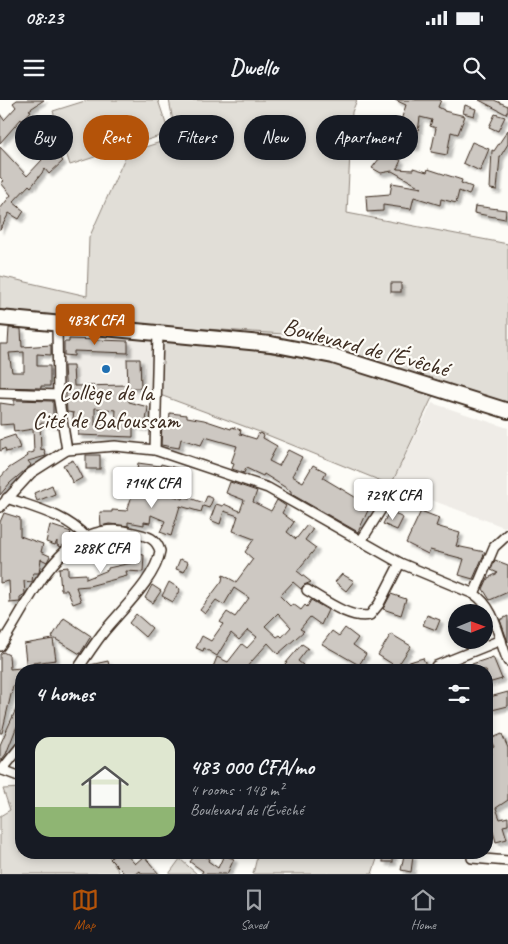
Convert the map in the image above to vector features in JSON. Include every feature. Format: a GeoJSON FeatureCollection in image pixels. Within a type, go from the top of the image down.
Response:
{"type":"FeatureCollection","features":[{"type":"Feature","properties":{"kind":"main road","name":"Boulevard de l'Évêché"},"geometry":{"type":"LineString","coordinates":[[0,318],[57,325],[158,332],[271,344],[333,356],[508,411]]}},
{"type":"Feature","properties":{"kind":"street"},"geometry":{"type":"LineString","coordinates":[[57,325],[58,395],[67,450]]}},
{"type":"Feature","properties":{"kind":"street"},"geometry":{"type":"LineString","coordinates":[[155,450],[158,332]]}},
{"type":"Feature","properties":{"kind":"street"},"geometry":{"type":"LineString","coordinates":[[0,393],[58,395]]}},
{"type":"Feature","properties":{"kind":"street"},"geometry":{"type":"LineString","coordinates":[[0,507],[40,466],[67,450],[115,446],[155,450],[263,486],[400,563],[474,594],[484,600],[490,608],[504,644],[508,661]]}},
{"type":"Feature","properties":{"kind":"street"},"geometry":{"type":"LineString","coordinates":[[361,541],[392,492]]}},
{"type":"Feature","properties":{"kind":"street"},"geometry":{"type":"LineString","coordinates":[[7,498],[59,516],[77,527],[86,536]]}},
{"type":"Feature","properties":{"kind":"street"},"geometry":{"type":"LineString","coordinates":[[0,646],[14,626],[45,571],[69,548],[86,536],[102,531],[130,532],[150,537],[158,545],[160,551],[156,564],[145,581],[100,636],[81,664]]}},
{"type":"Feature","properties":{"kind":"street"},"geometry":{"type":"LineString","coordinates":[[474,594],[494,547],[508,534]]}},
{"type":"Feature","properties":{"kind":"street"},"geometry":{"type":"LineString","coordinates":[[307,590],[351,614],[370,615],[379,604],[400,563]]}},
{"type":"Feature","properties":{"kind":"street"},"geometry":{"type":"LineString","coordinates":[[442,664],[504,644]]}},
{"type":"Feature","properties":{"kind":"street"},"geometry":{"type":"LineString","coordinates":[[15,753],[1,769],[15,775]]}},
{"type":"Feature","properties":{"kind":"street"},"geometry":{"type":"LineString","coordinates":[[490,859],[508,860]]}},
{"type":"Feature","properties":{"kind":"shaded area"},"geometry":{"type":"Polygon","coordinates":[[[88,100],[158,100],[163,115],[159,115],[159,136],[149,139],[149,115],[83,115],[83,160],[85,160],[70,165],[68,160],[73,160],[73,115],[54,115],[53,111],[88,100]]]}},
{"type":"Feature","properties":{"kind":"shaded area"},"geometry":{"type":"Polygon","coordinates":[[[169,100],[357,100],[352,115],[316,115],[316,160],[350,160],[347,213],[508,244],[508,404],[438,385],[391,485],[265,434],[160,395],[162,341],[223,345],[313,360],[315,336],[159,326],[0,312],[0,276],[87,296],[89,238],[124,160],[149,160],[149,146],[159,143],[159,160],[234,160],[234,115],[172,115],[169,100]]]}},
{"type":"Feature","properties":{"kind":"shaded area","name":"Collège de la Cité de Bafoussam"},"geometry":{"type":"Polygon","coordinates":[[[61,334],[153,339],[153,398],[61,400],[61,334]]]}},
{"type":"Feature","properties":{"kind":"shaded area"},"geometry":{"type":"Polygon","coordinates":[[[432,403],[508,428],[508,526],[504,527],[391,485],[432,403]]]}},
{"type":"Feature","properties":{"kind":"shaded area"},"geometry":{"type":"Polygon","coordinates":[[[15,788],[15,859],[111,859],[120,874],[0,874],[0,816],[10,810],[3,789],[15,788]]]}},
{"type":"Feature","properties":{"kind":"shaded area"},"geometry":{"type":"Polygon","coordinates":[[[180,859],[197,874],[169,874],[180,859]]]}},
{"type":"Feature","properties":{"kind":"shaded area"},"geometry":{"type":"Polygon","coordinates":[[[256,859],[377,859],[372,874],[253,874],[256,859]]]}},
{"type":"Feature","properties":{"kind":"building"},"geometry":{"type":"Polygon","coordinates":[[[17,100],[44,100],[29,110],[31,111],[27,115],[15,115],[15,126],[0,143],[0,114],[4,120],[16,107],[13,103],[17,100]]]}},
{"type":"Feature","properties":{"kind":"building"},"geometry":{"type":"Polygon","coordinates":[[[395,100],[441,100],[438,107],[444,111],[465,116],[458,134],[451,132],[447,155],[431,152],[436,128],[430,126],[432,120],[420,117],[418,132],[418,115],[403,115],[406,105],[395,100]]]}},
{"type":"Feature","properties":{"kind":"building"},"geometry":{"type":"Polygon","coordinates":[[[479,100],[494,100],[508,106],[508,110],[506,114],[479,100]]]}},
{"type":"Feature","properties":{"kind":"building"},"geometry":{"type":"Polygon","coordinates":[[[465,105],[476,109],[474,116],[463,113],[465,105]]]}},
{"type":"Feature","properties":{"kind":"building"},"geometry":{"type":"Polygon","coordinates":[[[495,114],[505,117],[498,131],[489,127],[495,114]]]}},
{"type":"Feature","properties":{"kind":"building"},"geometry":{"type":"Polygon","coordinates":[[[508,130],[508,144],[500,157],[497,190],[490,189],[492,150],[494,151],[508,130]]]}},
{"type":"Feature","properties":{"kind":"building"},"geometry":{"type":"Polygon","coordinates":[[[472,142],[489,149],[480,171],[463,163],[472,142]]]}},
{"type":"Feature","properties":{"kind":"building"},"geometry":{"type":"Polygon","coordinates":[[[0,147],[27,176],[42,160],[63,161],[49,174],[45,169],[31,187],[29,185],[13,202],[24,211],[19,219],[9,213],[0,230],[0,209],[11,195],[1,183],[4,181],[0,177],[0,147]]]}},
{"type":"Feature","properties":{"kind":"building"},"geometry":{"type":"Polygon","coordinates":[[[378,160],[401,160],[397,169],[413,170],[413,168],[427,172],[428,169],[462,180],[461,183],[472,187],[469,195],[459,191],[456,203],[441,199],[440,205],[414,197],[411,209],[383,205],[383,211],[367,212],[366,196],[390,194],[392,183],[422,188],[392,171],[381,173],[372,168],[378,160]]]}},
{"type":"Feature","properties":{"kind":"building"},"geometry":{"type":"Polygon","coordinates":[[[475,206],[506,210],[505,219],[474,213],[475,206]]]}},
{"type":"Feature","properties":{"kind":"building"},"geometry":{"type":"Polygon","coordinates":[[[391,283],[401,283],[401,292],[391,292],[391,283]]]}},
{"type":"Feature","properties":{"kind":"building"},"geometry":{"type":"Polygon","coordinates":[[[9,328],[21,329],[22,347],[51,345],[51,355],[37,354],[37,366],[50,366],[50,386],[41,386],[41,388],[0,387],[0,344],[8,344],[9,328]],[[24,352],[9,353],[12,372],[24,372],[24,352]]]}},
{"type":"Feature","properties":{"kind":"building"},"geometry":{"type":"Polygon","coordinates":[[[69,339],[128,341],[128,353],[74,351],[74,356],[64,355],[64,342],[69,342],[69,339]]]}},
{"type":"Feature","properties":{"kind":"building"},"geometry":{"type":"Polygon","coordinates":[[[127,359],[140,359],[141,388],[128,388],[127,359]]]}},
{"type":"Feature","properties":{"kind":"building"},"geometry":{"type":"Polygon","coordinates":[[[64,366],[73,366],[74,386],[128,385],[129,402],[148,407],[145,428],[133,426],[133,437],[78,435],[79,424],[72,422],[74,413],[67,412],[64,366]],[[95,408],[95,426],[115,425],[116,410],[95,408]]]}},
{"type":"Feature","properties":{"kind":"building"},"geometry":{"type":"Polygon","coordinates":[[[14,400],[53,401],[53,424],[40,423],[41,450],[44,449],[46,456],[28,461],[31,465],[10,483],[0,495],[0,478],[9,468],[28,456],[27,454],[34,452],[33,429],[14,432],[13,424],[0,425],[0,403],[14,405],[14,400]]]}},
{"type":"Feature","properties":{"kind":"building"},"geometry":{"type":"Polygon","coordinates":[[[170,413],[187,415],[187,417],[204,420],[231,429],[232,427],[241,430],[240,434],[256,439],[259,433],[264,435],[263,438],[277,446],[269,461],[279,466],[288,450],[302,457],[292,476],[303,482],[313,465],[326,472],[323,478],[370,506],[358,532],[291,494],[291,491],[264,474],[263,476],[246,468],[244,473],[232,469],[234,464],[231,463],[237,446],[205,437],[201,445],[181,439],[179,448],[161,445],[162,422],[169,423],[170,413]]]}},
{"type":"Feature","properties":{"kind":"building"},"geometry":{"type":"Polygon","coordinates":[[[15,435],[20,448],[6,452],[5,448],[0,451],[0,440],[15,435]]]}},
{"type":"Feature","properties":{"kind":"building"},"geometry":{"type":"Polygon","coordinates":[[[86,455],[100,455],[100,469],[86,469],[86,455]]]}},
{"type":"Feature","properties":{"kind":"building"},"geometry":{"type":"Polygon","coordinates":[[[73,460],[82,478],[73,483],[63,465],[73,460]]]}},
{"type":"Feature","properties":{"kind":"building"},"geometry":{"type":"Polygon","coordinates":[[[138,463],[160,466],[161,464],[180,469],[176,485],[157,480],[159,473],[137,470],[138,463]]]}},
{"type":"Feature","properties":{"kind":"building"},"geometry":{"type":"Polygon","coordinates":[[[230,482],[257,491],[253,502],[271,511],[277,500],[286,506],[282,513],[294,522],[287,532],[296,539],[307,525],[313,529],[305,540],[316,548],[297,571],[311,582],[304,585],[301,589],[293,582],[280,596],[290,606],[293,604],[301,610],[305,605],[307,607],[311,600],[328,610],[321,625],[310,617],[300,629],[304,631],[278,654],[268,643],[249,664],[214,664],[217,657],[228,662],[242,644],[247,648],[257,637],[248,630],[239,640],[231,633],[217,656],[204,648],[203,651],[196,648],[202,636],[211,641],[223,624],[220,622],[227,612],[235,617],[249,598],[234,588],[224,605],[216,600],[205,614],[200,610],[222,581],[223,575],[236,582],[253,559],[245,552],[254,539],[233,531],[238,516],[224,511],[220,524],[210,520],[216,504],[223,506],[224,504],[240,511],[244,500],[226,493],[230,482]],[[278,613],[265,626],[277,637],[280,635],[282,637],[291,627],[278,613]]]}},
{"type":"Feature","properties":{"kind":"building"},"geometry":{"type":"Polygon","coordinates":[[[136,483],[183,499],[184,496],[204,503],[207,496],[213,499],[209,508],[203,506],[201,512],[180,506],[171,536],[160,532],[165,521],[151,515],[150,523],[144,522],[144,525],[128,522],[128,526],[109,524],[101,526],[100,512],[112,512],[112,510],[127,511],[136,483]]]}},
{"type":"Feature","properties":{"kind":"building"},"geometry":{"type":"Polygon","coordinates":[[[52,485],[55,494],[37,501],[34,493],[52,485]]]}},
{"type":"Feature","properties":{"kind":"building"},"geometry":{"type":"Polygon","coordinates":[[[389,511],[403,518],[397,530],[383,524],[389,511]]]}},
{"type":"Feature","properties":{"kind":"building"},"geometry":{"type":"Polygon","coordinates":[[[421,511],[439,518],[436,526],[460,533],[456,546],[485,552],[473,579],[459,575],[464,559],[430,550],[428,554],[406,543],[421,511]]]}},
{"type":"Feature","properties":{"kind":"building"},"geometry":{"type":"Polygon","coordinates":[[[4,513],[20,518],[20,536],[43,544],[41,552],[50,556],[47,562],[41,559],[39,573],[33,573],[32,582],[24,581],[25,594],[20,597],[20,602],[10,603],[9,581],[0,583],[0,522],[4,513]]]}},
{"type":"Feature","properties":{"kind":"building"},"geometry":{"type":"Polygon","coordinates":[[[50,525],[71,532],[68,541],[61,547],[57,545],[57,541],[55,545],[46,542],[50,525]]]}},
{"type":"Feature","properties":{"kind":"building"},"geometry":{"type":"Polygon","coordinates":[[[138,543],[138,554],[144,555],[143,572],[126,571],[127,576],[89,586],[76,587],[81,601],[73,604],[67,590],[61,590],[59,568],[68,567],[68,575],[86,574],[86,579],[108,570],[108,568],[131,563],[131,552],[123,553],[122,544],[138,543]]]}},
{"type":"Feature","properties":{"kind":"building"},"geometry":{"type":"Polygon","coordinates":[[[180,559],[188,562],[184,572],[176,569],[180,559]]]}},
{"type":"Feature","properties":{"kind":"building"},"geometry":{"type":"Polygon","coordinates":[[[495,560],[508,565],[508,592],[490,600],[483,589],[488,578],[498,573],[491,570],[495,560]]]}},
{"type":"Feature","properties":{"kind":"building"},"geometry":{"type":"Polygon","coordinates":[[[342,574],[354,581],[346,591],[335,582],[342,574]]]}},
{"type":"Feature","properties":{"kind":"building"},"geometry":{"type":"Polygon","coordinates":[[[169,582],[180,589],[173,602],[162,596],[169,582]]]}},
{"type":"Feature","properties":{"kind":"building"},"geometry":{"type":"Polygon","coordinates":[[[152,585],[161,591],[153,603],[145,598],[152,585]]]}},
{"type":"Feature","properties":{"kind":"building"},"geometry":{"type":"Polygon","coordinates":[[[391,594],[406,599],[401,615],[383,609],[391,594]]]}},
{"type":"Feature","properties":{"kind":"building"},"geometry":{"type":"Polygon","coordinates":[[[136,614],[152,628],[145,637],[129,623],[136,614]]]}},
{"type":"Feature","properties":{"kind":"building"},"geometry":{"type":"Polygon","coordinates":[[[427,615],[440,620],[436,630],[423,625],[427,615]]]}},
{"type":"Feature","properties":{"kind":"building"},"geometry":{"type":"Polygon","coordinates":[[[508,616],[508,642],[500,620],[508,616]]]}},
{"type":"Feature","properties":{"kind":"building"},"geometry":{"type":"Polygon","coordinates":[[[64,618],[91,636],[80,654],[52,637],[64,618]]]}},
{"type":"Feature","properties":{"kind":"building"},"geometry":{"type":"Polygon","coordinates":[[[345,628],[358,638],[353,645],[366,654],[360,664],[322,644],[332,631],[339,636],[345,628]]]}},
{"type":"Feature","properties":{"kind":"building"},"geometry":{"type":"Polygon","coordinates":[[[391,634],[411,646],[399,664],[392,664],[378,655],[391,634]]]}},
{"type":"Feature","properties":{"kind":"building"},"geometry":{"type":"Polygon","coordinates":[[[53,639],[56,660],[26,664],[24,644],[53,639]]]}},
{"type":"Feature","properties":{"kind":"building"},"geometry":{"type":"Polygon","coordinates":[[[302,644],[308,648],[298,661],[302,664],[285,664],[302,644]]]}},
{"type":"Feature","properties":{"kind":"building"},"geometry":{"type":"Polygon","coordinates":[[[3,652],[9,655],[10,669],[15,669],[15,686],[13,686],[2,733],[0,733],[0,654],[3,652]]]}},
{"type":"Feature","properties":{"kind":"building"},"geometry":{"type":"Polygon","coordinates":[[[493,657],[502,679],[493,682],[493,664],[472,664],[493,657]]]}},
{"type":"Feature","properties":{"kind":"building"},"geometry":{"type":"Polygon","coordinates":[[[423,658],[426,664],[406,664],[423,658]]]}},
{"type":"Feature","properties":{"kind":"building"},"geometry":{"type":"Polygon","coordinates":[[[108,661],[109,664],[94,664],[108,661]]]}},
{"type":"Feature","properties":{"kind":"building"},"geometry":{"type":"Polygon","coordinates":[[[508,692],[508,706],[493,710],[493,696],[508,692]]]}},
{"type":"Feature","properties":{"kind":"building"},"geometry":{"type":"Polygon","coordinates":[[[15,711],[15,731],[6,754],[0,762],[0,745],[15,711]]]}},
{"type":"Feature","properties":{"kind":"building"},"geometry":{"type":"Polygon","coordinates":[[[502,734],[508,748],[508,800],[496,808],[500,819],[508,817],[508,825],[503,826],[507,839],[496,842],[493,832],[493,738],[502,734]]]}},
{"type":"Feature","properties":{"kind":"building"},"geometry":{"type":"Polygon","coordinates":[[[110,859],[130,859],[135,864],[141,859],[146,859],[159,874],[142,874],[140,871],[136,874],[125,874],[110,859]]]}},
{"type":"Feature","properties":{"kind":"building"},"geometry":{"type":"Polygon","coordinates":[[[192,859],[209,859],[208,861],[218,868],[222,859],[234,859],[227,874],[201,874],[203,871],[190,862],[192,859]]]}},
{"type":"Feature","properties":{"kind":"building"},"geometry":{"type":"Polygon","coordinates":[[[383,859],[393,859],[393,862],[383,862],[383,859]]]}},
{"type":"Feature","properties":{"kind":"building"},"geometry":{"type":"Polygon","coordinates":[[[403,859],[413,859],[411,872],[401,870],[403,859]]]}},
{"type":"Feature","properties":{"kind":"place","name":"Collège de la Cité de Bafoussam"},"geometry":{"type":"Point","coordinates":[106,369]}}]}
